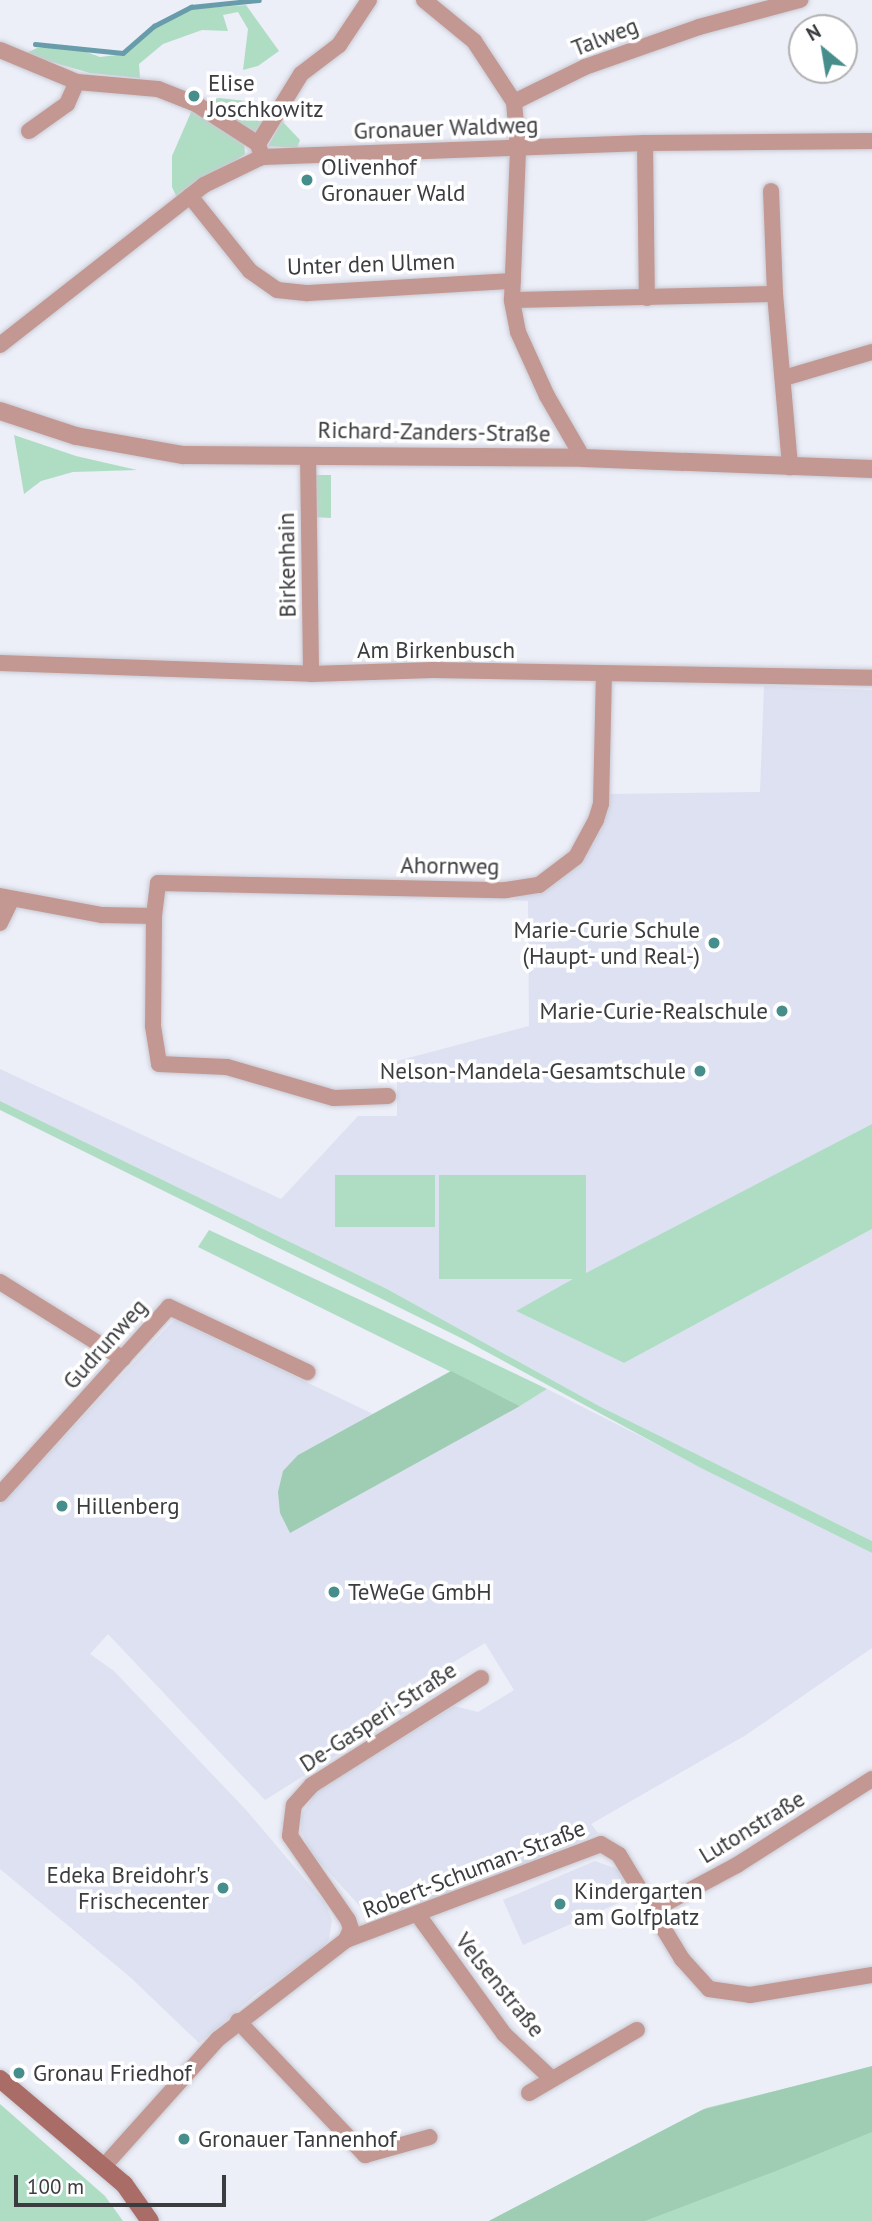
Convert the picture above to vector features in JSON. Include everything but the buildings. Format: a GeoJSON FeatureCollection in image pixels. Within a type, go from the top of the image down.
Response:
{"type":"FeatureCollection","features":[{"type":"Feature","properties":{"kind":"main road"},"geometry":{"type":"LineString","coordinates":[[0,2079],[124,2184],[150,2221]]}},
{"type":"Feature","properties":{"kind":"street"},"geometry":{"type":"LineString","coordinates":[[0,50],[77,82],[158,89],[196,104],[260,151],[301,74],[339,45],[369,0]]}},
{"type":"Feature","properties":{"kind":"street"},"geometry":{"type":"LineString","coordinates":[[424,0],[474,41],[514,102],[518,148],[512,300],[532,366],[583,458]]}},
{"type":"Feature","properties":{"kind":"street","name":"Talweg"},"geometry":{"type":"LineString","coordinates":[[514,102],[585,67],[699,27],[800,0]]}},
{"type":"Feature","properties":{"kind":"street"},"geometry":{"type":"LineString","coordinates":[[29,131],[67,104],[77,82]]}},
{"type":"Feature","properties":{"kind":"street","name":"Gronauer Waldweg"},"geometry":{"type":"LineString","coordinates":[[0,345],[190,196],[260,151],[872,141]]}},
{"type":"Feature","properties":{"kind":"street"},"geometry":{"type":"LineString","coordinates":[[645,143],[648,298]]}},
{"type":"Feature","properties":{"kind":"street"},"geometry":{"type":"LineString","coordinates":[[771,191],[775,294],[790,467]]}},
{"type":"Feature","properties":{"kind":"street","name":"Unter den Ulmen"},"geometry":{"type":"LineString","coordinates":[[190,196],[250,271],[277,290],[308,293],[513,281]]}},
{"type":"Feature","properties":{"kind":"street"},"geometry":{"type":"LineString","coordinates":[[512,300],[775,294]]}},
{"type":"Feature","properties":{"kind":"street"},"geometry":{"type":"LineString","coordinates":[[783,377],[872,352]]}},
{"type":"Feature","properties":{"kind":"street","name":"Richard-Zanders-Straße"},"geometry":{"type":"LineString","coordinates":[[0,411],[127,448],[183,455],[583,458],[872,470]]}},
{"type":"Feature","properties":{"kind":"street","name":"Birkenhain"},"geometry":{"type":"LineString","coordinates":[[308,455],[311,674]]}},
{"type":"Feature","properties":{"kind":"street","name":"Am Birkenbusch"},"geometry":{"type":"LineString","coordinates":[[0,663],[311,674],[433,670],[604,676],[872,678]]}},
{"type":"Feature","properties":{"kind":"street","name":"Ahornweg"},"geometry":{"type":"LineString","coordinates":[[388,1096],[334,1098],[227,1066],[159,1064],[153,1026],[154,916],[158,883],[506,890],[539,885],[576,857],[596,820],[601,804],[604,676]]}},
{"type":"Feature","properties":{"kind":"street"},"geometry":{"type":"LineString","coordinates":[[0,923],[6,898],[102,915],[154,916]]}},
{"type":"Feature","properties":{"kind":"street"},"geometry":{"type":"LineString","coordinates":[[0,1282],[123,1359]]}},
{"type":"Feature","properties":{"kind":"street","name":"Gudrunweg"},"geometry":{"type":"LineString","coordinates":[[0,1494],[169,1307],[307,1372]]}},
{"type":"Feature","properties":{"kind":"street","name":"De-Gasperi-Straße"},"geometry":{"type":"LineString","coordinates":[[346,1940],[351,1929],[348,1920],[290,1836],[294,1805],[312,1785],[481,1678]]}},
{"type":"Feature","properties":{"kind":"street","name":"Lutonstraße"},"geometry":{"type":"LineString","coordinates":[[653,1910],[737,1865],[872,1779]]}},
{"type":"Feature","properties":{"kind":"street","name":"Robert-Schuman-Straße"},"geometry":{"type":"LineString","coordinates":[[104,2166],[192,2063],[238,2021],[346,1940],[601,1844],[620,1854],[692,1973],[709,1989],[722,1994],[750,1995],[872,1976]]}},
{"type":"Feature","properties":{"kind":"street","name":"Velsenstraße"},"geometry":{"type":"LineString","coordinates":[[418,1915],[504,2034],[552,2079]]}},
{"type":"Feature","properties":{"kind":"street"},"geometry":{"type":"LineString","coordinates":[[238,2021],[365,2155],[430,2137]]}},
{"type":"Feature","properties":{"kind":"street"},"geometry":{"type":"LineString","coordinates":[[529,2093],[637,2030]]}},
{"type":"Feature","properties":{"kind":"shaded area"},"geometry":{"type":"Polygon","coordinates":[[[764,686],[872,690],[872,1124],[516,1311],[624,1363],[872,1229],[872,1541],[599,1406],[387,1289],[0,1101],[0,1069],[281,1199],[358,1116],[397,1116],[397,1061],[529,1026],[528,901],[511,900],[553,885],[582,862],[601,829],[608,794],[760,792],[764,686]]]}},
{"type":"Feature","properties":{"kind":"shaded area"},"geometry":{"type":"Polygon","coordinates":[[[175,1319],[373,1414],[298,1455],[520,1406],[547,1389],[872,1553],[872,1648],[746,1735],[591,1824],[598,1833],[395,1923],[369,1916],[312,1854],[301,1831],[302,1814],[316,1792],[454,1706],[478,1712],[514,1690],[485,1643],[449,1665],[443,1689],[265,1800],[108,1634],[90,1654],[114,1671],[247,1811],[325,1903],[332,1920],[329,1939],[316,1955],[259,1992],[199,2043],[130,1977],[0,1869],[0,1505],[175,1319]]]}},
{"type":"Feature","properties":{"kind":"shaded area","name":"Kindergarten am Golfplatz"},"geometry":{"type":"Polygon","coordinates":[[[595,1861],[617,1869],[632,1897],[523,1945],[503,1900],[595,1861]]]}},
{"type":"Feature","properties":{"kind":"green space"},"geometry":{"type":"Polygon","coordinates":[[[246,5],[279,51],[258,66],[243,70],[248,29],[238,12],[223,15],[228,31],[202,30],[163,44],[139,64],[140,78],[90,73],[24,54],[37,48],[73,47],[100,57],[125,54],[147,32],[192,9],[246,5]]]}},
{"type":"Feature","properties":{"kind":"green space"},"geometry":{"type":"Polygon","coordinates":[[[219,98],[246,101],[263,107],[270,116],[256,135],[204,102],[219,98]]]}},
{"type":"Feature","properties":{"kind":"green space"},"geometry":{"type":"Polygon","coordinates":[[[192,110],[244,142],[245,154],[178,200],[172,187],[172,156],[192,110]]]}},
{"type":"Feature","properties":{"kind":"green space"},"geometry":{"type":"Polygon","coordinates":[[[282,121],[300,140],[297,148],[268,146],[282,121]]]}},
{"type":"Feature","properties":{"kind":"green space"},"geometry":{"type":"Polygon","coordinates":[[[14,435],[76,456],[137,470],[73,472],[41,481],[24,494],[14,435]]]}},
{"type":"Feature","properties":{"kind":"green space"},"geometry":{"type":"Polygon","coordinates":[[[312,475],[331,475],[331,518],[312,517],[312,475]]]}},
{"type":"Feature","properties":{"kind":"green space"},"geometry":{"type":"Polygon","coordinates":[[[0,1101],[387,1289],[599,1406],[872,1541],[872,1553],[701,1468],[463,1339],[0,1110],[0,1101]]]}},
{"type":"Feature","properties":{"kind":"green space"},"geometry":{"type":"Polygon","coordinates":[[[872,1124],[872,1229],[624,1363],[516,1311],[573,1279],[439,1279],[439,1175],[586,1175],[586,1273],[872,1124]]]}},
{"type":"Feature","properties":{"kind":"green space"},"geometry":{"type":"Polygon","coordinates":[[[335,1175],[435,1175],[435,1227],[335,1227],[335,1175]]]}},
{"type":"Feature","properties":{"kind":"green space"},"geometry":{"type":"Polygon","coordinates":[[[209,1230],[547,1389],[520,1406],[198,1247],[209,1230]]]}},
{"type":"Feature","properties":{"kind":"green space"},"geometry":{"type":"Polygon","coordinates":[[[451,1371],[520,1406],[290,1533],[280,1513],[278,1492],[283,1471],[298,1455],[451,1371]]]}},
{"type":"Feature","properties":{"kind":"green space"},"geometry":{"type":"Polygon","coordinates":[[[872,2066],[872,2132],[776,2171],[645,2221],[489,2221],[702,2110],[872,2066]]]}},
{"type":"Feature","properties":{"kind":"green space"},"geometry":{"type":"Polygon","coordinates":[[[872,2067],[872,2221],[489,2221],[706,2108],[872,2067]]]}},
{"type":"Feature","properties":{"kind":"green space"},"geometry":{"type":"Polygon","coordinates":[[[0,2104],[105,2196],[123,2221],[0,2221],[0,2104]]]}},
{"type":"Feature","properties":{"kind":"waterway"},"geometry":{"type":"LineString","coordinates":[[35,44],[123,53],[154,26],[191,7],[259,0]]}},
{"type":"Feature","properties":{"kind":"place","name":"Elise Joschkowitz"},"geometry":{"type":"Point","coordinates":[194,96]}},
{"type":"Feature","properties":{"kind":"place","name":"Olivenhof Gronauer Wald"},"geometry":{"type":"Point","coordinates":[307,180]}},
{"type":"Feature","properties":{"kind":"place","name":"Marie-Curie Schule (Haupt- und Real-)"},"geometry":{"type":"Point","coordinates":[714,943]}},
{"type":"Feature","properties":{"kind":"place","name":"Marie-Curie-Realschule"},"geometry":{"type":"Point","coordinates":[782,1011]}},
{"type":"Feature","properties":{"kind":"place","name":"Nelson-Mandela-Gesamtschule"},"geometry":{"type":"Point","coordinates":[700,1071]}},
{"type":"Feature","properties":{"kind":"place","name":"Hillenberg"},"geometry":{"type":"Point","coordinates":[62,1506]}},
{"type":"Feature","properties":{"kind":"place","name":"TeWeGe GmbH"},"geometry":{"type":"Point","coordinates":[334,1592]}},
{"type":"Feature","properties":{"kind":"place","name":"Edeka Breidohr's Frischecenter"},"geometry":{"type":"Point","coordinates":[223,1888]}},
{"type":"Feature","properties":{"kind":"place","name":"Kindergarten am Golfplatz"},"geometry":{"type":"Point","coordinates":[560,1904]}},
{"type":"Feature","properties":{"kind":"place","name":"Gronau Friedhof"},"geometry":{"type":"Point","coordinates":[19,2073]}},
{"type":"Feature","properties":{"kind":"place","name":"Gronauer Tannenhof"},"geometry":{"type":"Point","coordinates":[184,2139]}}]}
